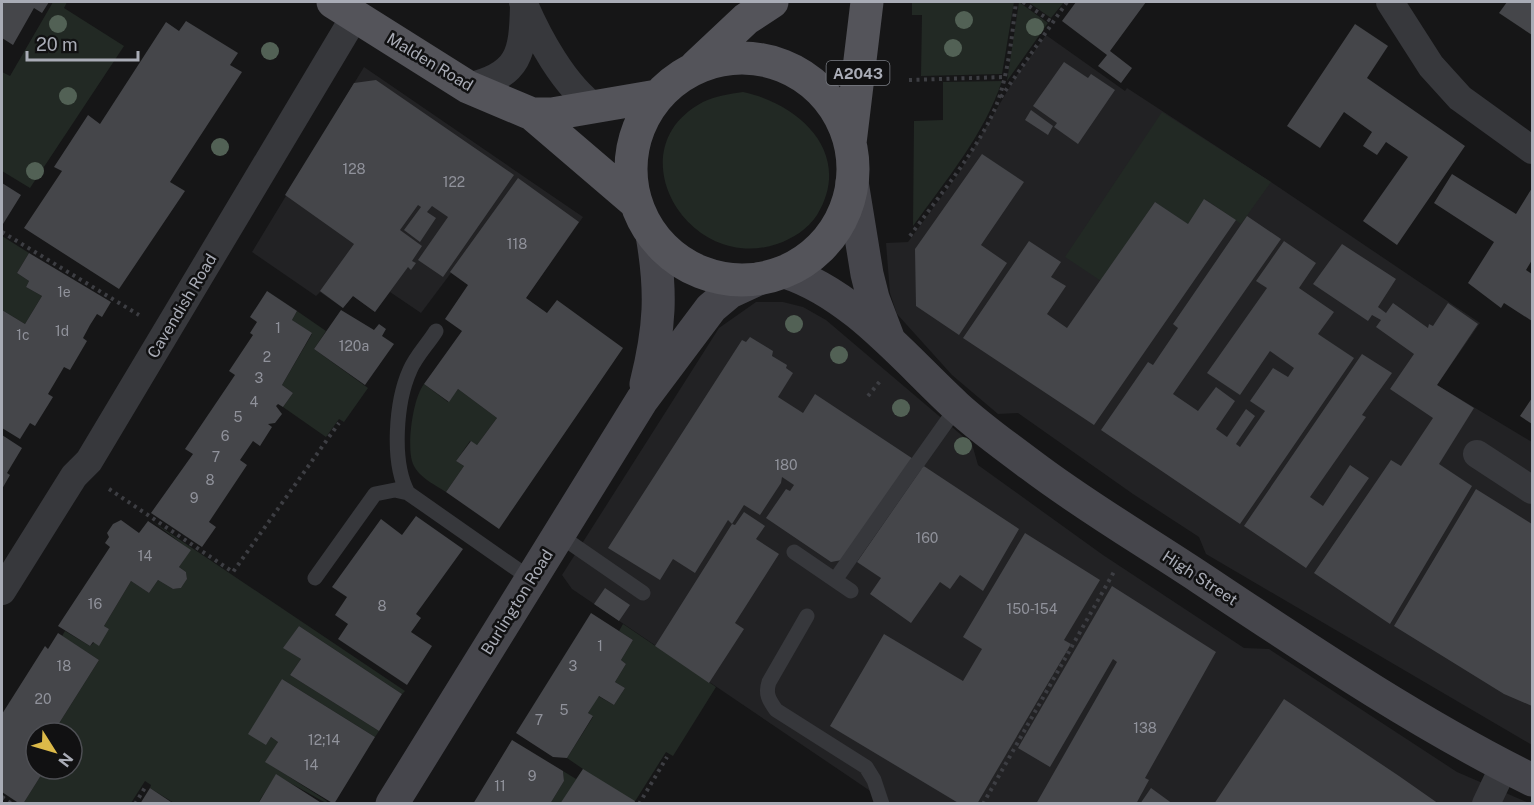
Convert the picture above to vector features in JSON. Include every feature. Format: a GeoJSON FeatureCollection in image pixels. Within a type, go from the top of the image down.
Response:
{"type":"FeatureCollection","features":[{"type":"Feature","properties":{"kind":"main road"},"geometry":{"type":"LineString","coordinates":[[693,69],[720,60],[748,57],[785,67],[802,75],[824,94],[840,117],[850,144],[852,182],[845,210],[831,235],[812,255],[771,275],[734,280],[711,276],[688,266],[668,253],[652,235],[636,203],[630,172],[633,145],[642,119],[657,96],[693,69],[746,19],[772,2]]}},
{"type":"Feature","properties":{"kind":"main road","name":"A2043"},"geometry":{"type":"LineString","coordinates":[[850,144],[867,2]]}},
{"type":"Feature","properties":{"kind":"main road","name":"Malden Road"},"geometry":{"type":"LineString","coordinates":[[344,9],[468,87],[532,114],[636,203]]}},
{"type":"Feature","properties":{"kind":"main road","name":"Malden Road"},"geometry":{"type":"LineString","coordinates":[[532,114],[596,108],[657,96]]}},
{"type":"Feature","properties":{"kind":"main road","name":"High Street"},"geometry":{"type":"LineString","coordinates":[[852,182],[871,290],[889,358]]}},
{"type":"Feature","properties":{"kind":"main road","name":"Burlington Road"},"geometry":{"type":"LineString","coordinates":[[642,400],[658,327],[660,298],[652,235]]}},
{"type":"Feature","properties":{"kind":"main road","name":"High Street"},"geometry":{"type":"LineString","coordinates":[[771,275],[811,281],[833,295],[889,358],[957,407],[1033,467],[1272,626],[1518,773]]}},
{"type":"Feature","properties":{"kind":"main road","name":"Burlington Road"},"geometry":{"type":"LineString","coordinates":[[392,804],[642,400],[711,308],[730,292],[771,275]]}},
{"type":"Feature","properties":{"kind":"street"},"geometry":{"type":"LineString","coordinates":[[468,87],[492,82],[509,68],[518,56],[523,38],[523,2]]}},
{"type":"Feature","properties":{"kind":"street"},"geometry":{"type":"LineString","coordinates":[[523,2],[570,86],[596,108]]}},
{"type":"Feature","properties":{"kind":"street"},"geometry":{"type":"LineString","coordinates":[[1390,2],[1431,66],[1460,98],[1533,150]]}},
{"type":"Feature","properties":{"kind":"street","name":"Cavendish Road"},"geometry":{"type":"LineString","coordinates":[[2,591],[74,476],[89,461],[344,9]]}},
{"type":"Feature","properties":{"kind":"street"},"geometry":{"type":"LineString","coordinates":[[1477,454],[1533,490]]}},
{"type":"Feature","properties":{"kind":"street"},"geometry":{"type":"LineString","coordinates":[[1486,804],[1518,773]]}},
{"type":"Feature","properties":{"kind":"lane"},"geometry":{"type":"LineString","coordinates":[[408,493],[401,480],[398,462],[401,393],[411,367],[436,332]]}},
{"type":"Feature","properties":{"kind":"lane"},"geometry":{"type":"LineString","coordinates":[[835,580],[957,407]]}},
{"type":"Feature","properties":{"kind":"lane"},"geometry":{"type":"LineString","coordinates":[[315,578],[375,494],[395,490],[408,493],[531,579]]}},
{"type":"Feature","properties":{"kind":"lane"},"geometry":{"type":"LineString","coordinates":[[559,535],[643,593]]}},
{"type":"Feature","properties":{"kind":"lane"},"geometry":{"type":"LineString","coordinates":[[794,552],[851,591]]}},
{"type":"Feature","properties":{"kind":"lane"},"geometry":{"type":"LineString","coordinates":[[807,616],[769,682],[766,691],[769,701],[776,710],[866,767],[874,780],[882,804]]}},
{"type":"Feature","properties":{"kind":"path"},"geometry":{"type":"LineString","coordinates":[[997,103],[1005,77],[1016,2]]}},
{"type":"Feature","properties":{"kind":"path"},"geometry":{"type":"LineString","coordinates":[[1023,2],[1052,22]]}},
{"type":"Feature","properties":{"kind":"path"},"geometry":{"type":"LineString","coordinates":[[910,236],[956,171],[1012,77],[1067,2]]}},
{"type":"Feature","properties":{"kind":"path"},"geometry":{"type":"LineString","coordinates":[[909,80],[1005,77]]}},
{"type":"Feature","properties":{"kind":"path"},"geometry":{"type":"LineString","coordinates":[[2,232],[142,317]]}},
{"type":"Feature","properties":{"kind":"path"},"geometry":{"type":"LineString","coordinates":[[868,396],[889,358]]}},
{"type":"Feature","properties":{"kind":"path"},"geometry":{"type":"LineString","coordinates":[[103,484],[233,572],[339,423]]}},
{"type":"Feature","properties":{"kind":"path"},"geometry":{"type":"LineString","coordinates":[[983,804],[1114,570]]}},
{"type":"Feature","properties":{"kind":"path"},"geometry":{"type":"LineString","coordinates":[[639,804],[667,757]]}},
{"type":"Feature","properties":{"kind":"path"},"geometry":{"type":"LineString","coordinates":[[135,804],[146,786]]}},
{"type":"Feature","properties":{"kind":"path"},"geometry":{"type":"LineString","coordinates":[[2,797],[12,804]]}},
{"type":"Feature","properties":{"kind":"shaded area"},"geometry":{"type":"Polygon","coordinates":[[[53,2],[67,2],[64,8],[124,46],[30,188],[2,171],[2,72],[10,76],[53,2]]]}},
{"type":"Feature","properties":{"kind":"shaded area"},"geometry":{"type":"Polygon","coordinates":[[[912,2],[1014,2],[1002,74],[921,76],[922,15],[912,15],[912,2]]]}},
{"type":"Feature","properties":{"kind":"shaded area"},"geometry":{"type":"Polygon","coordinates":[[[1019,2],[1048,23],[1007,81],[1019,2]]]}},
{"type":"Feature","properties":{"kind":"shaded area"},"geometry":{"type":"Polygon","coordinates":[[[1028,2],[1064,2],[1051,18],[1028,2]]]}},
{"type":"Feature","properties":{"kind":"shaded area"},"geometry":{"type":"Polygon","coordinates":[[[1046,35],[1125,91],[1127,88],[1271,182],[1480,323],[1437,385],[1532,442],[1532,745],[1206,554],[1199,537],[1133,494],[1018,413],[998,414],[952,375],[897,314],[890,293],[886,243],[908,242],[959,173],[1015,78],[1046,35]]]}},
{"type":"Feature","properties":{"kind":"shaded area"},"geometry":{"type":"Polygon","coordinates":[[[364,67],[583,217],[526,298],[468,285],[451,273],[421,313],[390,292],[375,312],[353,296],[343,308],[320,292],[316,296],[252,252],[364,67]]]}},
{"type":"Feature","properties":{"kind":"shaded area"},"geometry":{"type":"Polygon","coordinates":[[[1002,81],[975,138],[913,226],[914,121],[943,120],[943,82],[1002,81]]]}},
{"type":"Feature","properties":{"kind":"shaded area"},"geometry":{"type":"Polygon","coordinates":[[[743,92],[764,98],[801,120],[815,135],[825,152],[829,172],[827,193],[817,215],[809,225],[794,236],[777,244],[745,248],[715,241],[691,225],[673,202],[664,175],[664,148],[677,123],[703,102],[743,92]]]}},
{"type":"Feature","properties":{"kind":"shaded area"},"geometry":{"type":"Polygon","coordinates":[[[1162,112],[1271,182],[1241,224],[1205,199],[1188,224],[1155,202],[1101,281],[1065,257],[1162,112]]]}},
{"type":"Feature","properties":{"kind":"shaded area"},"geometry":{"type":"Polygon","coordinates":[[[2,236],[29,253],[17,273],[29,281],[26,287],[42,296],[25,324],[2,310],[2,236]]]}},
{"type":"Feature","properties":{"kind":"shaded area"},"geometry":{"type":"Polygon","coordinates":[[[756,302],[783,302],[803,307],[826,320],[972,444],[978,465],[1103,555],[1244,648],[1269,649],[1457,772],[1529,803],[888,803],[572,589],[562,575],[719,328],[756,302]]]}},
{"type":"Feature","properties":{"kind":"shaded area"},"geometry":{"type":"Polygon","coordinates":[[[297,311],[326,331],[314,349],[368,388],[344,422],[339,419],[326,437],[283,407],[293,393],[282,385],[312,334],[292,320],[297,311]]]}},
{"type":"Feature","properties":{"kind":"shaded area"},"geometry":{"type":"Polygon","coordinates":[[[424,384],[448,402],[458,389],[497,418],[477,445],[470,441],[456,461],[464,466],[446,492],[421,475],[412,461],[410,443],[412,421],[417,399],[424,384]]]}},
{"type":"Feature","properties":{"kind":"shaded area"},"geometry":{"type":"Polygon","coordinates":[[[152,521],[405,691],[402,694],[299,626],[284,648],[301,659],[290,675],[379,731],[375,737],[282,679],[266,745],[271,737],[278,742],[266,762],[327,801],[326,803],[276,775],[258,803],[174,803],[150,788],[151,785],[145,781],[131,803],[23,804],[37,781],[84,781],[84,721],[61,721],[99,660],[62,636],[65,631],[90,646],[109,629],[104,626],[131,581],[149,593],[158,580],[173,589],[181,588],[187,579],[186,572],[179,567],[190,550],[152,521]]]}},
{"type":"Feature","properties":{"kind":"shaded area"},"geometry":{"type":"Polygon","coordinates":[[[623,624],[716,687],[673,756],[666,752],[634,803],[550,804],[564,781],[563,771],[576,779],[583,769],[567,758],[593,717],[588,713],[598,696],[614,705],[625,688],[615,682],[626,664],[621,660],[633,640],[619,631],[623,624]]]}},
{"type":"Feature","properties":{"kind":"building"},"geometry":{"type":"Polygon","coordinates":[[[2,2],[49,2],[42,13],[34,8],[13,45],[2,38],[2,2]]]}},
{"type":"Feature","properties":{"kind":"building"},"geometry":{"type":"Polygon","coordinates":[[[1076,2],[1146,2],[1110,51],[1132,68],[1121,83],[1098,66],[1107,55],[1062,21],[1076,2]]]}},
{"type":"Feature","properties":{"kind":"building"},"geometry":{"type":"Polygon","coordinates":[[[1507,2],[1532,2],[1532,35],[1499,13],[1507,2]]]}},
{"type":"Feature","properties":{"kind":"building"},"geometry":{"type":"Polygon","coordinates":[[[186,21],[238,53],[230,65],[242,72],[170,182],[185,191],[119,289],[24,228],[62,171],[54,167],[88,115],[100,124],[166,22],[179,31],[186,21]]]}},
{"type":"Feature","properties":{"kind":"building"},"geometry":{"type":"Polygon","coordinates":[[[1355,24],[1388,46],[1367,78],[1465,146],[1397,245],[1363,221],[1408,157],[1386,142],[1377,155],[1363,146],[1372,132],[1344,112],[1320,148],[1287,126],[1355,24]]]}},
{"type":"Feature","properties":{"kind":"building"},"geometry":{"type":"Polygon","coordinates":[[[1064,62],[1088,78],[1091,74],[1115,90],[1078,144],[1054,127],[1057,123],[1033,106],[1064,62]]]}},
{"type":"Feature","properties":{"kind":"building"},"geometry":{"type":"Polygon","coordinates":[[[376,80],[514,175],[443,277],[418,260],[448,217],[432,206],[427,212],[436,218],[420,242],[404,230],[421,207],[418,205],[400,230],[422,246],[412,261],[416,263],[411,270],[408,267],[375,312],[353,296],[343,308],[320,291],[354,244],[285,195],[354,83],[376,80]]]}},
{"type":"Feature","properties":{"kind":"building"},"geometry":{"type":"Polygon","coordinates":[[[1031,110],[1053,126],[1048,135],[1025,120],[1031,110]]]}},
{"type":"Feature","properties":{"kind":"building"},"geometry":{"type":"Polygon","coordinates":[[[982,154],[1024,182],[981,245],[1007,263],[959,335],[916,306],[915,249],[982,154]]]}},
{"type":"Feature","properties":{"kind":"building"},"geometry":{"type":"Polygon","coordinates":[[[1452,174],[1516,214],[1532,188],[1532,260],[1526,270],[1532,274],[1532,321],[1504,303],[1501,308],[1468,283],[1494,242],[1434,203],[1452,174]]]}},
{"type":"Feature","properties":{"kind":"building"},"geometry":{"type":"Polygon","coordinates":[[[518,178],[579,222],[526,298],[547,313],[557,300],[623,348],[499,529],[446,492],[464,466],[456,461],[471,441],[477,445],[497,418],[458,389],[449,402],[424,384],[462,331],[445,319],[468,285],[450,272],[518,178]]]}},
{"type":"Feature","properties":{"kind":"building"},"geometry":{"type":"Polygon","coordinates":[[[2,183],[21,195],[3,224],[2,223],[2,183]]]}},
{"type":"Feature","properties":{"kind":"building"},"geometry":{"type":"Polygon","coordinates":[[[1204,199],[1236,220],[1094,425],[963,338],[1029,241],[1061,262],[1051,277],[1066,286],[1047,314],[1067,328],[1155,202],[1188,224],[1204,199]]]}},
{"type":"Feature","properties":{"kind":"building"},"geometry":{"type":"Polygon","coordinates":[[[1247,216],[1281,239],[1173,394],[1198,411],[1216,387],[1235,401],[1216,429],[1227,437],[1246,409],[1255,416],[1236,444],[1240,447],[1265,411],[1250,401],[1273,368],[1288,377],[1294,368],[1270,351],[1240,395],[1207,373],[1267,288],[1256,281],[1284,241],[1316,263],[1299,288],[1334,312],[1318,334],[1354,358],[1240,524],[1101,430],[1148,362],[1153,365],[1178,328],[1173,324],[1247,216]]]}},
{"type":"Feature","properties":{"kind":"building"},"geometry":{"type":"Polygon","coordinates":[[[1342,244],[1396,279],[1378,307],[1386,313],[1393,303],[1428,328],[1429,324],[1433,326],[1448,303],[1478,324],[1437,385],[1474,408],[1439,464],[1472,486],[1390,624],[1314,573],[1391,460],[1401,466],[1433,418],[1390,389],[1414,354],[1376,327],[1381,320],[1372,315],[1368,321],[1313,284],[1342,244]]]}},
{"type":"Feature","properties":{"kind":"building"},"geometry":{"type":"Polygon","coordinates":[[[29,253],[111,302],[102,317],[97,314],[90,325],[83,338],[87,341],[70,370],[64,367],[48,394],[53,397],[35,426],[30,423],[20,439],[2,428],[2,310],[25,324],[42,296],[26,287],[29,281],[17,273],[29,253]]]}},
{"type":"Feature","properties":{"kind":"building"},"geometry":{"type":"Polygon","coordinates":[[[267,291],[297,311],[292,320],[312,333],[282,385],[293,393],[283,407],[278,404],[276,406],[282,414],[275,423],[268,424],[272,427],[260,446],[253,441],[240,460],[247,465],[209,522],[216,527],[202,547],[151,513],[193,454],[185,449],[235,375],[229,371],[253,335],[250,333],[257,322],[250,317],[267,291]]]}},
{"type":"Feature","properties":{"kind":"building"},"geometry":{"type":"Polygon","coordinates":[[[341,310],[374,330],[379,324],[386,329],[382,336],[394,344],[365,385],[314,349],[341,310]]]}},
{"type":"Feature","properties":{"kind":"building"},"geometry":{"type":"Polygon","coordinates":[[[750,337],[773,351],[772,356],[787,365],[786,368],[793,373],[778,397],[803,413],[815,394],[1019,529],[983,591],[960,575],[950,589],[940,582],[911,623],[870,594],[881,578],[857,562],[922,468],[842,560],[831,562],[766,518],[786,489],[790,491],[794,485],[782,477],[781,483],[760,515],[744,505],[732,524],[728,520],[695,573],[673,559],[660,580],[608,548],[742,340],[746,342],[750,337]]]}},
{"type":"Feature","properties":{"kind":"building"},"geometry":{"type":"Polygon","coordinates":[[[1362,354],[1392,373],[1362,415],[1366,417],[1310,497],[1323,506],[1350,465],[1369,478],[1306,568],[1244,526],[1362,354]]]}},
{"type":"Feature","properties":{"kind":"building"},"geometry":{"type":"Polygon","coordinates":[[[1532,398],[1532,424],[1520,416],[1532,398]]]}},
{"type":"Feature","properties":{"kind":"building"},"geometry":{"type":"Polygon","coordinates":[[[2,435],[22,448],[7,473],[10,475],[2,489],[2,435]]]}},
{"type":"Feature","properties":{"kind":"building"},"geometry":{"type":"Polygon","coordinates":[[[1476,489],[1532,524],[1532,706],[1504,694],[1394,626],[1476,489]]]}},
{"type":"Feature","properties":{"kind":"building"},"geometry":{"type":"Polygon","coordinates":[[[744,512],[765,526],[756,539],[779,554],[735,623],[744,629],[709,683],[655,646],[732,524],[735,525],[744,512]]]}},
{"type":"Feature","properties":{"kind":"building"},"geometry":{"type":"Polygon","coordinates":[[[416,516],[463,549],[416,614],[421,618],[411,632],[432,646],[407,685],[338,639],[348,624],[335,615],[347,597],[332,587],[381,519],[402,535],[416,516]]]}},
{"type":"Feature","properties":{"kind":"building"},"geometry":{"type":"Polygon","coordinates":[[[121,520],[139,533],[148,521],[191,550],[179,567],[186,572],[187,579],[181,588],[173,589],[158,580],[149,593],[131,581],[104,626],[109,629],[99,646],[93,642],[90,646],[58,626],[110,547],[105,543],[109,537],[107,533],[113,524],[121,520]]]}},
{"type":"Feature","properties":{"kind":"building"},"geometry":{"type":"Polygon","coordinates":[[[1025,533],[1100,580],[1064,640],[1071,644],[977,804],[960,804],[830,726],[884,634],[963,681],[982,649],[963,637],[1025,533]]]}},
{"type":"Feature","properties":{"kind":"building"},"geometry":{"type":"Polygon","coordinates":[[[1112,586],[1216,652],[1145,778],[1149,780],[1136,804],[1036,804],[1117,662],[1113,659],[1050,767],[1018,748],[1112,586]]]}},
{"type":"Feature","properties":{"kind":"building"},"geometry":{"type":"Polygon","coordinates":[[[605,588],[630,605],[619,621],[594,604],[605,588]]]}},
{"type":"Feature","properties":{"kind":"building"},"geometry":{"type":"Polygon","coordinates":[[[591,613],[633,640],[621,660],[626,664],[615,682],[625,688],[614,705],[599,696],[588,713],[593,716],[567,758],[553,757],[516,733],[591,613]]]}},
{"type":"Feature","properties":{"kind":"building"},"geometry":{"type":"Polygon","coordinates":[[[299,626],[402,694],[379,731],[290,675],[301,659],[283,648],[299,626]]]}},
{"type":"Feature","properties":{"kind":"building"},"geometry":{"type":"Polygon","coordinates":[[[58,633],[99,660],[61,721],[24,721],[24,781],[37,781],[23,804],[20,804],[2,792],[2,714],[45,646],[48,649],[58,633]]]}},
{"type":"Feature","properties":{"kind":"building"},"geometry":{"type":"Polygon","coordinates":[[[282,679],[375,737],[334,804],[265,762],[278,742],[271,737],[266,745],[248,734],[282,679]]]}},
{"type":"Feature","properties":{"kind":"building"},"geometry":{"type":"Polygon","coordinates":[[[1284,699],[1399,776],[1439,804],[1214,804],[1284,699]]]}},
{"type":"Feature","properties":{"kind":"building"},"geometry":{"type":"Polygon","coordinates":[[[512,740],[563,771],[564,781],[550,804],[473,804],[512,740]]]}},
{"type":"Feature","properties":{"kind":"building"},"geometry":{"type":"Polygon","coordinates":[[[583,769],[635,801],[634,804],[560,804],[583,769]]]}},
{"type":"Feature","properties":{"kind":"building"},"geometry":{"type":"Polygon","coordinates":[[[276,774],[323,804],[258,804],[276,774]]]}},
{"type":"Feature","properties":{"kind":"building"},"geometry":{"type":"Polygon","coordinates":[[[150,788],[174,804],[140,804],[150,788]]]}},
{"type":"Feature","properties":{"kind":"building"},"geometry":{"type":"Polygon","coordinates":[[[1151,788],[1173,804],[1140,804],[1151,788]]]}}]}
